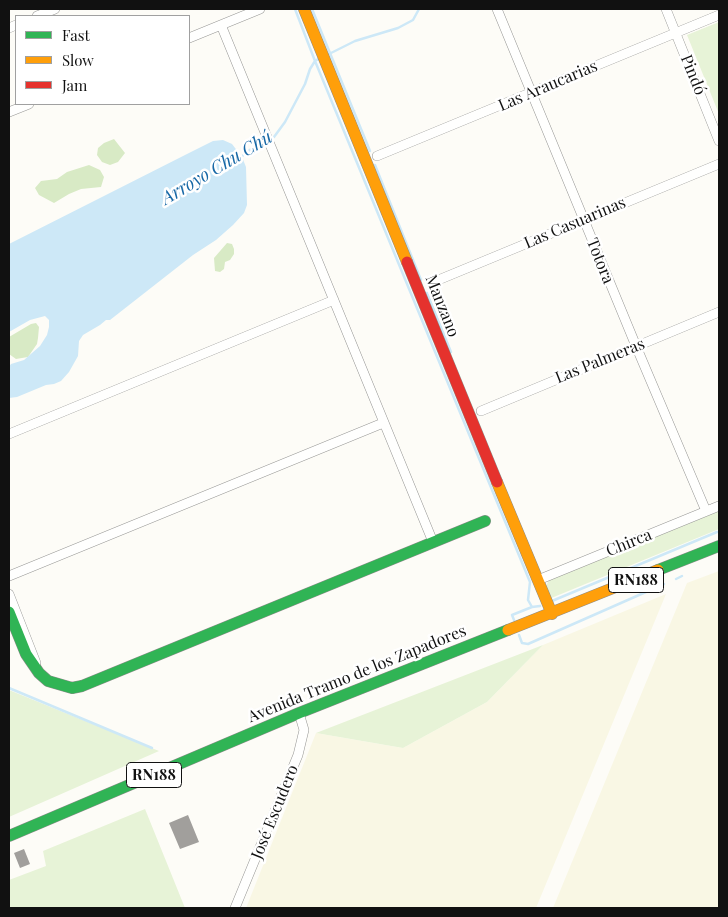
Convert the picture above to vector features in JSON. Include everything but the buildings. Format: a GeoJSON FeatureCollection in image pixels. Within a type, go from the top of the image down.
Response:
{"type":"FeatureCollection","features":[{"type":"Feature","properties":{"kind":"main road","name":"Manzano"},"geometry":{"type":"LineString","coordinates":[[304,9],[552,614]]}},
{"type":"Feature","properties":{"kind":"main road"},"geometry":{"type":"LineString","coordinates":[[9,612],[26,654],[39,673],[48,681],[72,688],[82,686],[485,521]]}},
{"type":"Feature","properties":{"kind":"main road","name":"Avenida Tramo de los Zapadores"},"geometry":{"type":"LineString","coordinates":[[9,836],[299,713],[719,546]]}},
{"type":"Feature","properties":{"kind":"street"},"geometry":{"type":"LineString","coordinates":[[40,15],[55,9]]}},
{"type":"Feature","properties":{"kind":"street"},"geometry":{"type":"LineString","coordinates":[[190,38],[260,9]]}},
{"type":"Feature","properties":{"kind":"street","name":"Totora"},"geometry":{"type":"LineString","coordinates":[[498,9],[583,220],[706,511]]}},
{"type":"Feature","properties":{"kind":"street","name":"Pindó"},"geometry":{"type":"LineString","coordinates":[[666,9],[719,141]]}},
{"type":"Feature","properties":{"kind":"street","name":"Las Araucarias"},"geometry":{"type":"LineString","coordinates":[[377,156],[719,15]]}},
{"type":"Feature","properties":{"kind":"street"},"geometry":{"type":"LineString","coordinates":[[221,25],[433,542]]}},
{"type":"Feature","properties":{"kind":"street"},"geometry":{"type":"LineString","coordinates":[[9,112],[26,105]]}},
{"type":"Feature","properties":{"kind":"street","name":"Las Casuarinas"},"geometry":{"type":"LineString","coordinates":[[431,284],[719,164]]}},
{"type":"Feature","properties":{"kind":"street"},"geometry":{"type":"LineString","coordinates":[[9,434],[334,300]]}},
{"type":"Feature","properties":{"kind":"street","name":"Las Palmeras"},"geometry":{"type":"LineString","coordinates":[[481,411],[719,312]]}},
{"type":"Feature","properties":{"kind":"street"},"geometry":{"type":"LineString","coordinates":[[9,576],[383,422]]}},
{"type":"Feature","properties":{"kind":"street","name":"Chirca"},"geometry":{"type":"LineString","coordinates":[[538,580],[719,506]]}},
{"type":"Feature","properties":{"kind":"street"},"geometry":{"type":"LineString","coordinates":[[9,594],[39,673]]}},
{"type":"Feature","properties":{"kind":"street","name":"José Escudero"},"geometry":{"type":"LineString","coordinates":[[235,908],[298,755],[304,730],[299,713]]}},
{"type":"Feature","properties":{"kind":"shaded area"},"geometry":{"type":"Polygon","coordinates":[[[719,571],[719,908],[553,908],[687,583],[719,571]]]}},
{"type":"Feature","properties":{"kind":"shaded area"},"geometry":{"type":"Polygon","coordinates":[[[666,594],[536,908],[246,908],[316,733],[403,748],[487,702],[543,645],[666,594]]]}},
{"type":"Feature","properties":{"kind":"green space"},"geometry":{"type":"Polygon","coordinates":[[[719,22],[719,114],[687,35],[719,22]]]}},
{"type":"Feature","properties":{"kind":"green space"},"geometry":{"type":"Polygon","coordinates":[[[114,139],[125,153],[118,162],[110,165],[102,162],[97,155],[98,148],[114,139]]]}},
{"type":"Feature","properties":{"kind":"green space"},"geometry":{"type":"Polygon","coordinates":[[[89,165],[100,170],[104,177],[101,187],[81,189],[54,203],[39,195],[35,188],[41,181],[57,179],[67,172],[89,165]]]}},
{"type":"Feature","properties":{"kind":"green space"},"geometry":{"type":"Polygon","coordinates":[[[227,243],[232,244],[234,254],[230,260],[225,262],[224,269],[220,272],[215,271],[214,258],[227,243]]]}},
{"type":"Feature","properties":{"kind":"green space"},"geometry":{"type":"Polygon","coordinates":[[[36,323],[39,327],[37,344],[28,357],[16,359],[9,354],[9,337],[36,323]]]}},
{"type":"Feature","properties":{"kind":"green space"},"geometry":{"type":"Polygon","coordinates":[[[719,511],[719,529],[549,599],[545,588],[549,580],[719,511]]]}},
{"type":"Feature","properties":{"kind":"green space"},"geometry":{"type":"Polygon","coordinates":[[[543,645],[487,702],[403,748],[316,733],[543,645]]]}},
{"type":"Feature","properties":{"kind":"green space"},"geometry":{"type":"Polygon","coordinates":[[[9,690],[159,751],[9,817],[9,690]]]}},
{"type":"Feature","properties":{"kind":"green space"},"geometry":{"type":"Polygon","coordinates":[[[145,809],[185,908],[9,908],[9,880],[46,866],[43,851],[145,809]]]}},
{"type":"Feature","properties":{"kind":"water"},"geometry":{"type":"Polygon","coordinates":[[[223,140],[232,144],[242,157],[246,167],[247,205],[244,213],[216,240],[193,255],[110,320],[106,320],[83,335],[79,341],[78,356],[69,372],[61,381],[17,397],[9,398],[9,367],[11,364],[24,360],[40,346],[47,335],[49,320],[45,316],[30,320],[9,332],[9,244],[213,141],[223,140]]]}},
{"type":"Feature","properties":{"kind":"waterway"},"geometry":{"type":"LineString","coordinates":[[295,9],[530,582],[528,600],[532,607],[512,615],[514,620]]}},
{"type":"Feature","properties":{"kind":"waterway"},"geometry":{"type":"LineString","coordinates":[[312,9],[370,151]]}},
{"type":"Feature","properties":{"kind":"waterway","name":"Arroyo Chu Chú"},"geometry":{"type":"LineString","coordinates":[[327,55],[355,41],[398,28],[413,20],[419,9]]}},
{"type":"Feature","properties":{"kind":"waterway","name":"Arroyo Chu Chú"},"geometry":{"type":"LineString","coordinates":[[241,157],[260,142],[274,137],[285,122],[305,84],[310,69],[315,61],[320,58]]}},
{"type":"Feature","properties":{"kind":"waterway"},"geometry":{"type":"LineString","coordinates":[[375,165],[421,280]]}},
{"type":"Feature","properties":{"kind":"waterway"},"geometry":{"type":"LineString","coordinates":[[427,293],[451,352]]}},
{"type":"Feature","properties":{"kind":"waterway"},"geometry":{"type":"LineString","coordinates":[[552,601],[717,532]]}},
{"type":"Feature","properties":{"kind":"waterway"},"geometry":{"type":"LineString","coordinates":[[676,579],[682,576]]}},
{"type":"Feature","properties":{"kind":"waterway"},"geometry":{"type":"LineString","coordinates":[[519,635],[522,643],[528,644],[664,584]]}},
{"type":"Feature","properties":{"kind":"waterway"},"geometry":{"type":"LineString","coordinates":[[532,607],[540,606]]}},
{"type":"Feature","properties":{"kind":"waterway"},"geometry":{"type":"LineString","coordinates":[[9,688],[152,748]]}},
{"type":"Feature","properties":{"kind":"traffic: fast"},"geometry":{"type":"LineString","coordinates":[[9,612],[26,654],[39,673],[48,681],[72,688],[82,686],[485,521]]}},
{"type":"Feature","properties":{"kind":"traffic: fast"},"geometry":{"type":"LineString","coordinates":[[658,570],[719,546]]}},
{"type":"Feature","properties":{"kind":"traffic: fast"},"geometry":{"type":"LineString","coordinates":[[9,836],[299,713],[508,630]]}},
{"type":"Feature","properties":{"kind":"traffic: slow"},"geometry":{"type":"LineString","coordinates":[[304,9],[407,262]]}},
{"type":"Feature","properties":{"kind":"traffic: slow"},"geometry":{"type":"LineString","coordinates":[[497,482],[552,614]]}},
{"type":"Feature","properties":{"kind":"traffic: slow"},"geometry":{"type":"LineString","coordinates":[[508,630],[658,570]]}},
{"type":"Feature","properties":{"kind":"traffic: jam"},"geometry":{"type":"LineString","coordinates":[[407,262],[497,482]]}}]}
